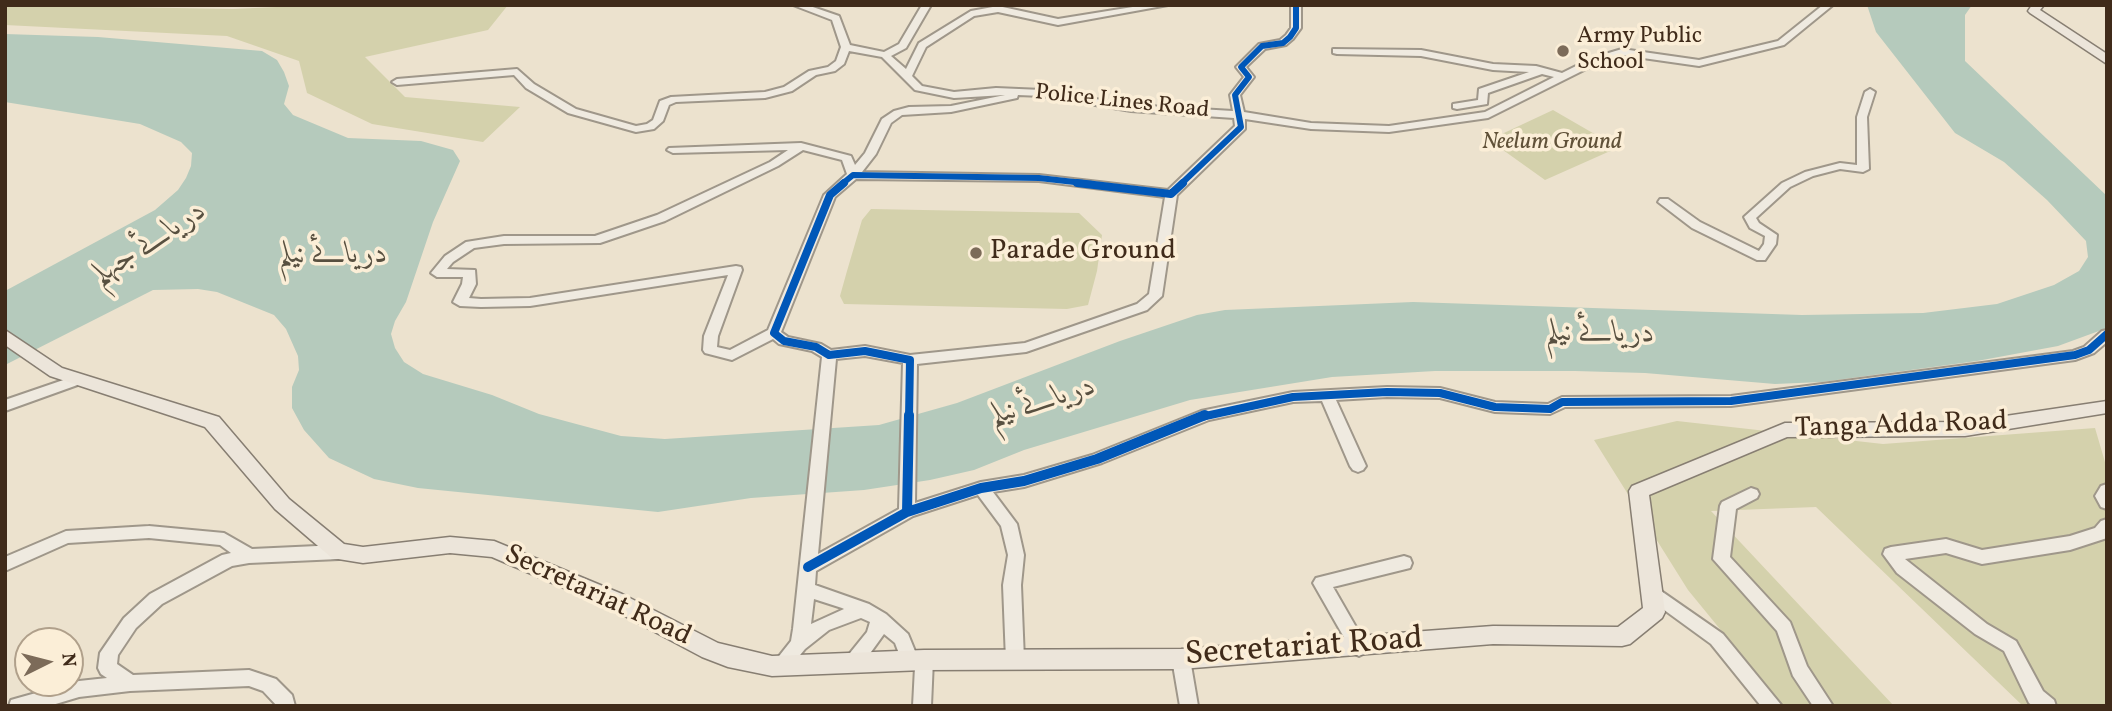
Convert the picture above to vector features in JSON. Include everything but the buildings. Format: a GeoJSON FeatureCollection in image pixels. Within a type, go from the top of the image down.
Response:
{"type":"FeatureCollection","features":[{"type":"Feature","properties":{"kind":"main road"},"geometry":{"type":"LineString","coordinates":[[2032,7],[2107,60]]}},
{"type":"Feature","properties":{"kind":"main road"},"geometry":{"type":"LineString","coordinates":[[5,336],[56,372],[141,397],[212,422],[282,503],[339,552]]}},
{"type":"Feature","properties":{"kind":"main road","name":"Tanga Adda Road"},"geometry":{"type":"LineString","coordinates":[[1651,591],[1639,491],[1785,430],[1965,429],[2107,407]]}},
{"type":"Feature","properties":{"kind":"main road","name":"Secretariat Road"},"geometry":{"type":"LineString","coordinates":[[339,552],[363,555],[450,545],[494,549],[614,600],[728,657],[781,665],[1181,659],[1359,648],[1493,635],[1622,637],[1654,612],[1651,591]]}},
{"type":"Feature","properties":{"kind":"street"},"geometry":{"type":"LineString","coordinates":[[397,82],[517,72],[530,86],[572,111],[636,129],[650,127],[659,121],[664,103],[676,99],[765,95],[788,89],[840,62],[846,47],[835,18],[797,5]]}},
{"type":"Feature","properties":{"kind":"street"},"geometry":{"type":"LineString","coordinates":[[885,55],[903,46],[927,5]]}},
{"type":"Feature","properties":{"kind":"street"},"geometry":{"type":"LineString","coordinates":[[908,75],[922,46],[971,13],[1004,8],[1058,22],[1164,5]]}},
{"type":"Feature","properties":{"kind":"street"},"geometry":{"type":"LineString","coordinates":[[774,333],[784,341],[816,348],[829,355],[865,351],[910,360],[1026,347],[1142,307],[1156,296],[1171,194],[1241,127],[1235,95],[1249,77],[1241,66],[1262,46],[1283,43],[1290,37],[1296,28],[1296,5]]}},
{"type":"Feature","properties":{"kind":"street","name":"Police Lines Road"},"geometry":{"type":"LineString","coordinates":[[846,47],[885,55],[908,75],[919,89],[954,95],[1020,92],[1131,108],[1240,115],[1311,126],[1390,129],[1488,115],[1596,60],[1622,52],[1699,63],[1781,43],[1829,5]]}},
{"type":"Feature","properties":{"kind":"street"},"geometry":{"type":"LineString","coordinates":[[1337,51],[1421,53],[1493,67],[1543,71],[1563,77]]}},
{"type":"Feature","properties":{"kind":"street"},"geometry":{"type":"LineString","coordinates":[[1457,106],[1483,102],[1483,91],[1543,71]]}},
{"type":"Feature","properties":{"kind":"street"},"geometry":{"type":"LineString","coordinates":[[801,146],[774,164],[661,218],[596,240],[504,240],[470,244],[449,259],[437,273],[470,273],[469,284],[460,302],[481,303],[530,302],[736,270],[711,336],[710,350],[732,355],[774,333],[830,195],[853,176],[870,154],[887,121],[898,113],[909,110],[951,109],[1020,92]]}},
{"type":"Feature","properties":{"kind":"street"},"geometry":{"type":"LineString","coordinates":[[1664,202],[1696,225],[1760,257],[1770,244],[1771,235],[1755,225],[1750,217],[1786,185],[1809,174],[1840,166],[1863,169],[1862,117],[1870,92]]}},
{"type":"Feature","properties":{"kind":"street"},"geometry":{"type":"LineString","coordinates":[[673,150],[801,146],[847,158],[853,176]]}},
{"type":"Feature","properties":{"kind":"street"},"geometry":{"type":"LineString","coordinates":[[853,176],[1039,178],[1171,194]]}},
{"type":"Feature","properties":{"kind":"street"},"geometry":{"type":"LineString","coordinates":[[808,561],[907,509],[981,488],[1024,481],[1097,459],[1183,427],[1206,415],[1293,397],[1326,394],[1440,393],[1495,407],[1550,410],[1562,402],[1731,401],[2076,355],[2089,350],[2107,334]]}},
{"type":"Feature","properties":{"kind":"street"},"geometry":{"type":"LineString","coordinates":[[799,644],[829,355]]}},
{"type":"Feature","properties":{"kind":"street"},"geometry":{"type":"LineString","coordinates":[[907,509],[910,360]]}},
{"type":"Feature","properties":{"kind":"street"},"geometry":{"type":"LineString","coordinates":[[5,407],[78,380]]}},
{"type":"Feature","properties":{"kind":"street"},"geometry":{"type":"LineString","coordinates":[[1326,394],[1358,466]]}},
{"type":"Feature","properties":{"kind":"street"},"geometry":{"type":"LineString","coordinates":[[981,488],[1009,524],[1016,555],[1012,584],[1015,660]]}},
{"type":"Feature","properties":{"kind":"street"},"geometry":{"type":"LineString","coordinates":[[2107,490],[2103,496],[2107,503]]}},
{"type":"Feature","properties":{"kind":"street"},"geometry":{"type":"LineString","coordinates":[[1751,494],[1728,506],[1721,559],[1784,627],[1799,670],[1824,706]]}},
{"type":"Feature","properties":{"kind":"street"},"geometry":{"type":"LineString","coordinates":[[2047,706],[2036,697],[2010,646],[1981,629],[1903,568],[1891,554],[1946,546],[1982,557],[2070,543],[2101,533],[2107,525]]}},
{"type":"Feature","properties":{"kind":"street"},"geometry":{"type":"LineString","coordinates":[[5,564],[66,537],[149,533],[224,539],[249,556]]}},
{"type":"Feature","properties":{"kind":"street"},"geometry":{"type":"LineString","coordinates":[[130,683],[107,668],[109,653],[130,623],[156,599],[229,560],[249,556],[339,552]]}},
{"type":"Feature","properties":{"kind":"street"},"geometry":{"type":"LineString","coordinates":[[1359,648],[1322,583],[1404,563]]}},
{"type":"Feature","properties":{"kind":"street"},"geometry":{"type":"LineString","coordinates":[[806,589],[863,609],[880,619],[902,639],[917,661],[922,706]]}},
{"type":"Feature","properties":{"kind":"street"},"geometry":{"type":"LineString","coordinates":[[1651,591],[1717,639],[1773,706]]}},
{"type":"Feature","properties":{"kind":"street"},"geometry":{"type":"LineString","coordinates":[[781,665],[799,644],[823,625],[863,609]]}},
{"type":"Feature","properties":{"kind":"street"},"geometry":{"type":"LineString","coordinates":[[852,664],[875,635],[880,619]]}},
{"type":"Feature","properties":{"kind":"street"},"geometry":{"type":"LineString","coordinates":[[1181,659],[1189,706]]}},
{"type":"Feature","properties":{"kind":"street"},"geometry":{"type":"LineString","coordinates":[[84,689],[130,683],[249,678],[268,685],[285,701],[286,706]]}},
{"type":"Feature","properties":{"kind":"street"},"geometry":{"type":"LineString","coordinates":[[18,706],[52,697]]}},
{"type":"Feature","properties":{"kind":"green space"},"geometry":{"type":"Polygon","coordinates":[[[5,5],[233,9],[320,5],[508,5],[488,30],[365,57],[405,97],[520,107],[483,142],[372,124],[307,93],[299,61],[227,36],[5,25],[5,5]]]}},
{"type":"Feature","properties":{"kind":"green space","name":"Neelum Ground"},"geometry":{"type":"Polygon","coordinates":[[[1553,110],[1617,148],[1545,180],[1489,140],[1553,110]]]}},
{"type":"Feature","properties":{"kind":"green space","name":"Parade Ground"},"geometry":{"type":"Polygon","coordinates":[[[871,209],[1079,213],[1102,235],[1097,271],[1088,305],[1067,309],[844,304],[840,296],[847,271],[862,220],[871,209]]]}},
{"type":"Feature","properties":{"kind":"green space"},"geometry":{"type":"Polygon","coordinates":[[[1677,421],[1883,444],[2095,428],[2107,469],[2107,706],[2023,706],[1816,507],[1711,511],[1894,706],[1783,706],[1688,590],[1594,440],[1677,421]]]}},
{"type":"Feature","properties":{"kind":"water","name":"دریائے نیلم"},"geometry":{"type":"Polygon","coordinates":[[[1867,5],[1972,5],[1965,15],[1965,61],[2107,196],[2107,328],[2058,346],[1977,361],[1822,382],[1775,384],[1645,373],[1575,371],[1435,371],[1332,377],[1190,400],[1024,450],[974,470],[930,480],[864,490],[751,498],[658,512],[418,488],[374,479],[329,458],[304,430],[292,408],[292,387],[299,370],[298,356],[286,329],[274,315],[217,292],[198,289],[153,290],[5,365],[5,291],[155,210],[178,190],[186,178],[192,153],[181,142],[140,124],[5,102],[5,34],[98,37],[262,51],[277,60],[284,72],[289,86],[284,104],[293,115],[348,138],[421,141],[453,150],[460,161],[433,222],[406,302],[395,321],[391,334],[395,348],[404,362],[423,374],[492,395],[539,414],[621,436],[665,439],[879,425],[957,403],[1197,315],[1225,310],[1413,302],[1802,315],[1923,313],[1997,304],[2054,285],[2079,271],[2088,257],[2086,241],[2047,200],[2004,162],[1955,133],[1876,32],[1867,5]]]}},
{"type":"Feature","properties":{"kind":"cycle path"},"geometry":{"type":"LineString","coordinates":[[808,567],[907,512],[910,360],[865,351],[829,355],[816,347],[784,341],[774,333],[830,195],[853,175],[1039,178],[1171,194],[1241,127],[1235,95],[1249,77],[1241,67],[1262,46],[1283,43],[1290,37],[1296,28],[1296,5]]}},
{"type":"Feature","properties":{"kind":"cycle path"},"geometry":{"type":"LineString","coordinates":[[907,512],[981,488],[1024,481],[1097,459],[1206,415],[1293,397],[1387,392],[1440,393],[1495,407],[1550,409],[1562,402],[1731,401],[2075,355],[2089,350],[2107,334]]}},
{"type":"Feature","properties":{"kind":"place","name":"Army Public School"},"geometry":{"type":"Point","coordinates":[1563,51]}},
{"type":"Feature","properties":{"kind":"place","name":"Parade Ground"},"geometry":{"type":"Point","coordinates":[976,253]}},
{"type":"Feature","properties":{"kind":"water label","name":"دریائے جہلم"},"geometry":{"type":"Point","coordinates":[150,245]}}]}
